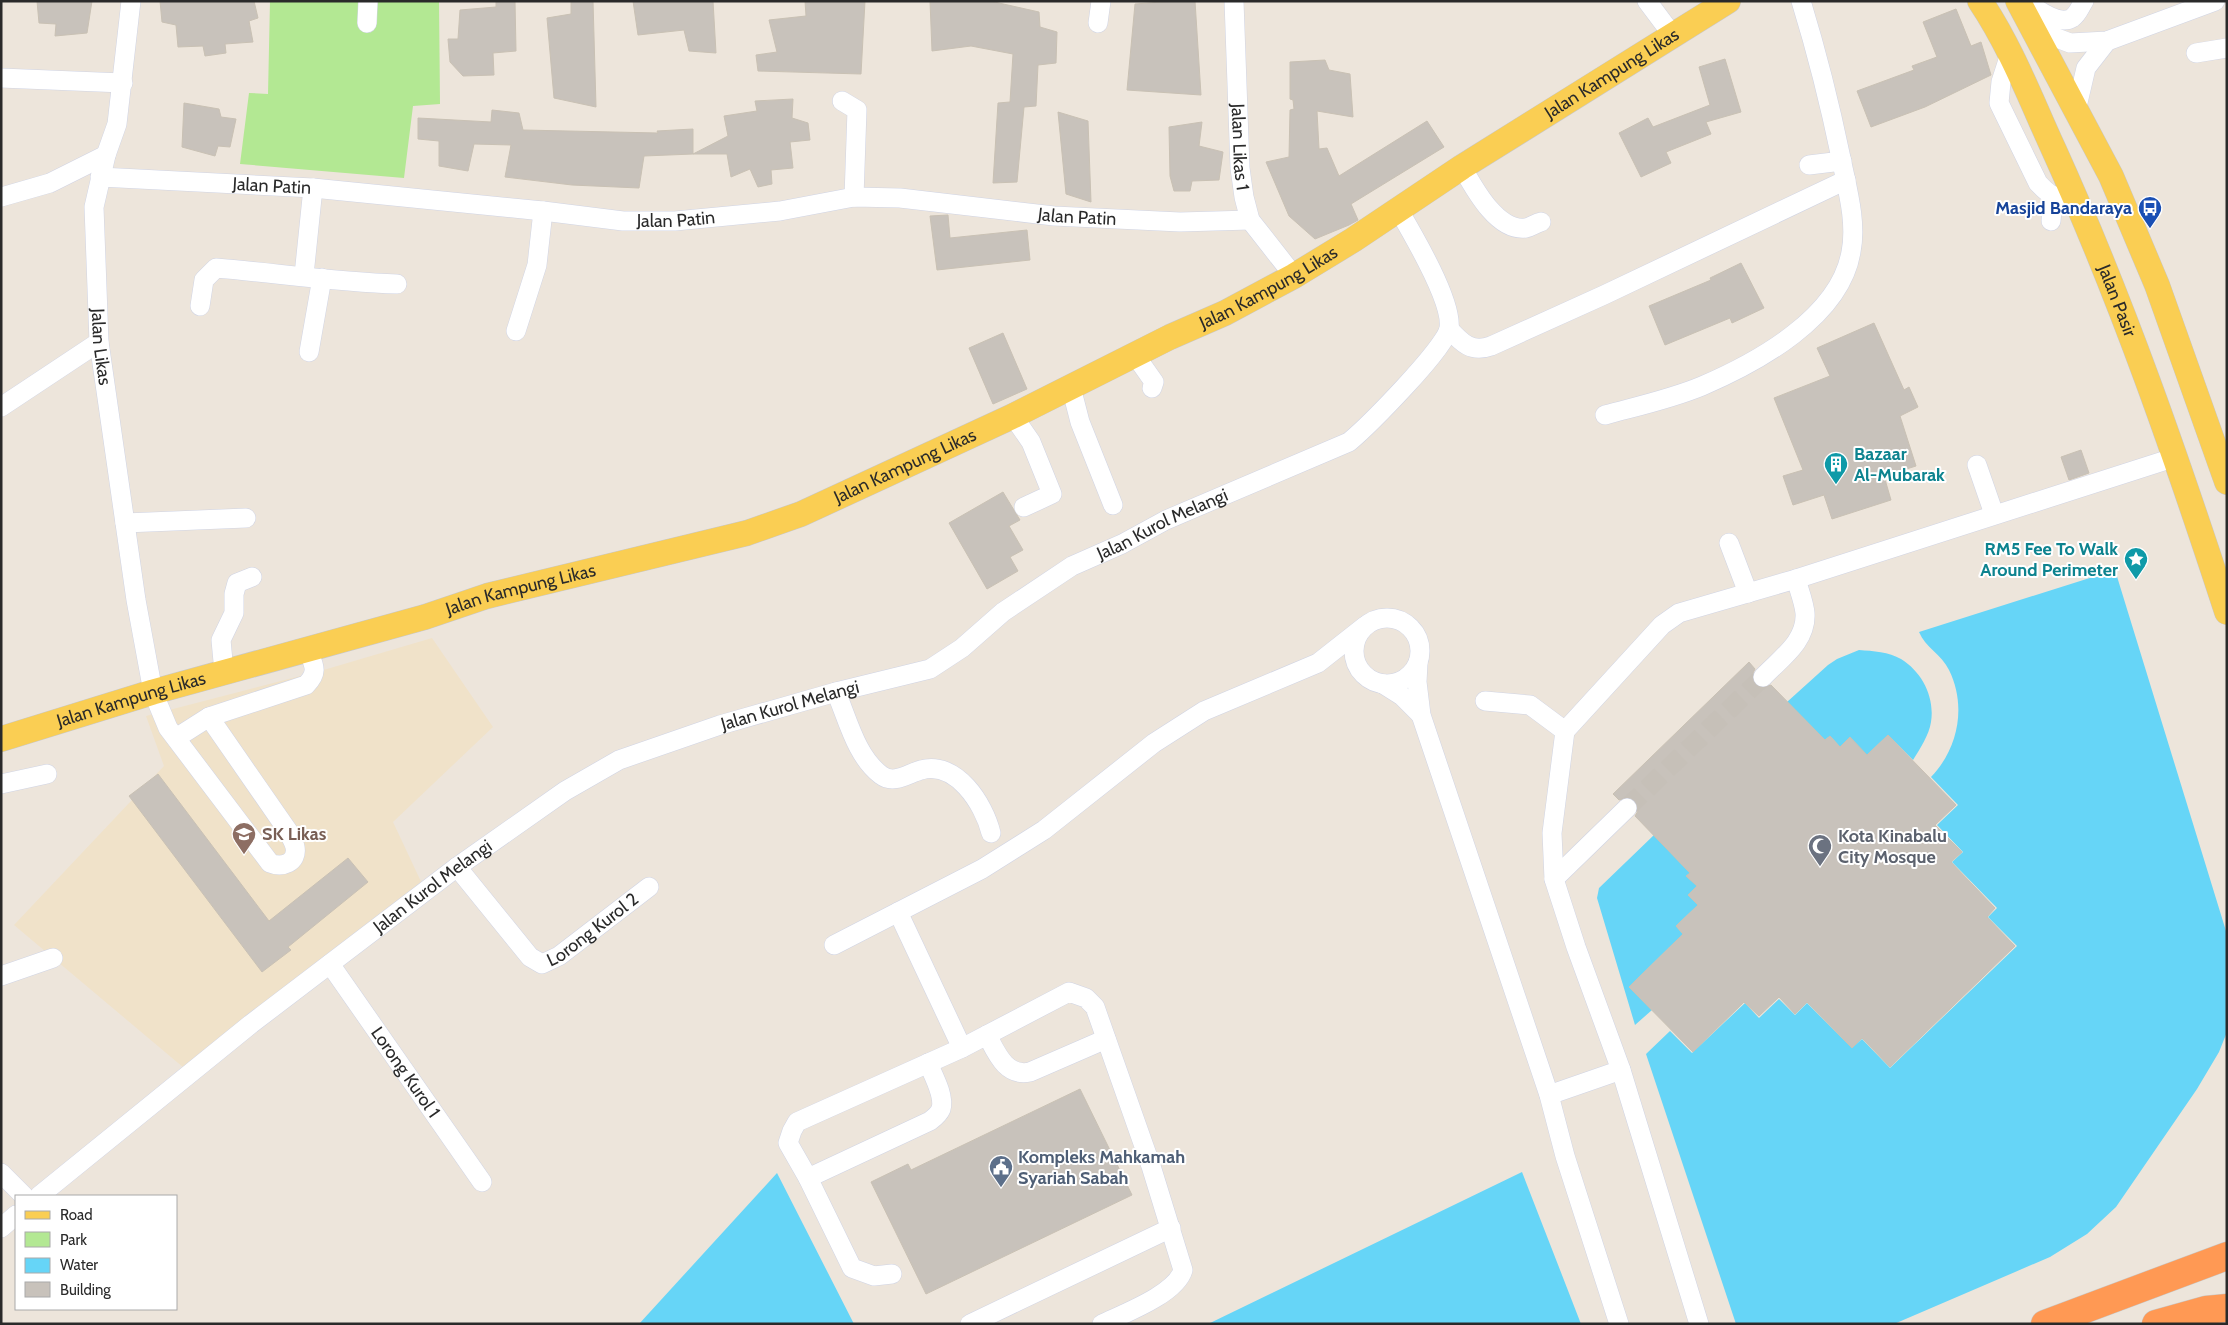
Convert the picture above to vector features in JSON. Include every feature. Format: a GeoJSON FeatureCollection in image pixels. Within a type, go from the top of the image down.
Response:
{"type":"FeatureCollection","features":[{"type":"Feature","properties":{"kind":"highway"},"geometry":{"type":"LineString","coordinates":[[2141,1289],[2184,1255],[2227,1239]]}},
{"type":"Feature","properties":{"kind":"highway"},"geometry":{"type":"LineString","coordinates":[[2045,1324],[2227,1256]]}},
{"type":"Feature","properties":{"kind":"highway"},"geometry":{"type":"LineString","coordinates":[[2156,1324],[2206,1310],[2227,1308]]}},
{"type":"Feature","properties":{"kind":"main road","name":"Jalan Kampung Likas"},"geometry":{"type":"LineString","coordinates":[[1,739],[153,692],[425,617],[487,596],[747,533],[801,514],[1013,416],[1135,355],[1225,313],[1294,276],[1462,167],[1674,37],[1728,1]]}},
{"type":"Feature","properties":{"kind":"main road","name":"Jalan Pasir"},"geometry":{"type":"LineString","coordinates":[[1980,1],[2010,54],[2066,194],[2176,457],[2227,612]]}},
{"type":"Feature","properties":{"kind":"main road"},"geometry":{"type":"LineString","coordinates":[[2018,1],[2111,176],[2157,285],[2227,482]]}},
{"type":"Feature","properties":{"kind":"street","name":"Jalan Likas"},"geometry":{"type":"LineString","coordinates":[[131,1],[117,124],[106,155],[94,207],[99,342],[136,600],[153,692],[168,728],[270,863],[278,866],[286,865],[293,859],[295,848],[288,831],[209,717]]}},
{"type":"Feature","properties":{"kind":"street"},"geometry":{"type":"LineString","coordinates":[[367,23],[368,1]]}},
{"type":"Feature","properties":{"kind":"street"},"geometry":{"type":"LineString","coordinates":[[1098,23],[1101,1]]}},
{"type":"Feature","properties":{"kind":"street","name":"Jalan Likas 1"},"geometry":{"type":"LineString","coordinates":[[1234,1],[1240,168],[1244,197],[1250,220],[1294,276]]}},
{"type":"Feature","properties":{"kind":"street"},"geometry":{"type":"LineString","coordinates":[[1647,1],[1674,37]]}},
{"type":"Feature","properties":{"kind":"street"},"geometry":{"type":"LineString","coordinates":[[1605,415],[1661,401],[1702,386],[1742,367],[1781,344],[1823,307],[1848,268],[1852,250],[1852,234],[1846,180],[1828,98],[1801,1]]}},
{"type":"Feature","properties":{"kind":"street"},"geometry":{"type":"LineString","coordinates":[[2025,1],[2044,13],[2063,20],[2070,19],[2076,15],[2084,1]]}},
{"type":"Feature","properties":{"kind":"street"},"geometry":{"type":"LineString","coordinates":[[2033,29],[2070,44],[2107,41],[2215,1]]}},
{"type":"Feature","properties":{"kind":"street"},"geometry":{"type":"LineString","coordinates":[[2076,111],[2086,68],[2107,41]]}},
{"type":"Feature","properties":{"kind":"street"},"geometry":{"type":"LineString","coordinates":[[2196,54],[2227,48]]}},
{"type":"Feature","properties":{"kind":"street"},"geometry":{"type":"LineString","coordinates":[[1,78],[123,84]]}},
{"type":"Feature","properties":{"kind":"street"},"geometry":{"type":"LineString","coordinates":[[842,101],[857,110],[854,197]]}},
{"type":"Feature","properties":{"kind":"street"},"geometry":{"type":"LineString","coordinates":[[1,196],[50,183],[106,155]]}},
{"type":"Feature","properties":{"kind":"street"},"geometry":{"type":"LineString","coordinates":[[1809,165],[1842,161]]}},
{"type":"Feature","properties":{"kind":"street"},"geometry":{"type":"LineString","coordinates":[[1462,167],[1476,192],[1493,214],[1502,221],[1525,228],[1541,222]]}},
{"type":"Feature","properties":{"kind":"street","name":"Jalan Patin"},"geometry":{"type":"LineString","coordinates":[[100,178],[313,188],[543,211],[623,222],[675,221],[780,211],[854,197],[908,198],[1054,216],[1180,222],[1250,220]]}},
{"type":"Feature","properties":{"kind":"street"},"geometry":{"type":"LineString","coordinates":[[1398,209],[1426,258],[1440,290],[1448,316],[1449,329],[1464,345],[1472,349],[1482,349],[1604,295],[1846,180]]}},
{"type":"Feature","properties":{"kind":"street"},"geometry":{"type":"LineString","coordinates":[[304,275],[313,188]]}},
{"type":"Feature","properties":{"kind":"street"},"geometry":{"type":"LineString","coordinates":[[2052,221],[2052,210],[2066,194]]}},
{"type":"Feature","properties":{"kind":"street"},"geometry":{"type":"LineString","coordinates":[[516,330],[537,265],[543,211]]}},
{"type":"Feature","properties":{"kind":"street"},"geometry":{"type":"LineString","coordinates":[[200,306],[204,280],[216,268],[304,275],[351,282],[397,284]]}},
{"type":"Feature","properties":{"kind":"street"},"geometry":{"type":"LineString","coordinates":[[309,352],[322,278]]}},
{"type":"Feature","properties":{"kind":"street","name":"Jalan Kurol Melangi"},"geometry":{"type":"LineString","coordinates":[[40,1195],[251,1024],[457,867],[565,790],[619,760],[729,722],[836,692],[930,669],[962,648],[1002,612],[1072,566],[1122,544],[1166,520],[1349,442],[1368,426],[1423,365],[1443,340],[1449,329]]}},
{"type":"Feature","properties":{"kind":"street"},"geometry":{"type":"LineString","coordinates":[[1,407],[99,342]]}},
{"type":"Feature","properties":{"kind":"street"},"geometry":{"type":"LineString","coordinates":[[1135,355],[1154,382],[1152,388]]}},
{"type":"Feature","properties":{"kind":"street"},"geometry":{"type":"LineString","coordinates":[[1071,387],[1080,422],[1113,505]]}},
{"type":"Feature","properties":{"kind":"street"},"geometry":{"type":"LineString","coordinates":[[1013,416],[1031,442],[1052,494],[1024,507]]}},
{"type":"Feature","properties":{"kind":"street"},"geometry":{"type":"LineString","coordinates":[[1699,1324],[1621,1070],[1576,947],[1554,879],[1552,833],[1565,731],[1662,625],[1678,612],[1796,579],[2176,457]]}},
{"type":"Feature","properties":{"kind":"street"},"geometry":{"type":"LineString","coordinates":[[1977,465],[1994,514]]}},
{"type":"Feature","properties":{"kind":"street"},"geometry":{"type":"LineString","coordinates":[[126,523],[246,518]]}},
{"type":"Feature","properties":{"kind":"street"},"geometry":{"type":"LineString","coordinates":[[1729,543],[1748,593]]}},
{"type":"Feature","properties":{"kind":"street"},"geometry":{"type":"LineString","coordinates":[[224,672],[221,640],[234,612],[234,594],[237,583],[252,577]]}},
{"type":"Feature","properties":{"kind":"street"},"geometry":{"type":"LineString","coordinates":[[1763,677],[1800,638],[1805,626],[1805,612],[1796,579]]}},
{"type":"Feature","properties":{"kind":"street"},"geometry":{"type":"LineString","coordinates":[[834,946],[982,869],[1044,830],[1154,743],[1204,711],[1318,663],[1374,620],[1396,619],[1406,624],[1419,641],[1420,652],[1417,682],[1421,715],[1550,1096],[1565,1156],[1619,1324]]}},
{"type":"Feature","properties":{"kind":"street"},"geometry":{"type":"LineString","coordinates":[[1365,626],[1358,634],[1354,644],[1357,666],[1373,681],[1383,684],[1402,696],[1421,715]]}},
{"type":"Feature","properties":{"kind":"street"},"geometry":{"type":"LineString","coordinates":[[176,738],[209,717],[306,685],[313,678],[315,670],[307,648]]}},
{"type":"Feature","properties":{"kind":"street"},"geometry":{"type":"LineString","coordinates":[[1318,663],[1337,664],[1364,674]]}},
{"type":"Feature","properties":{"kind":"street"},"geometry":{"type":"LineString","coordinates":[[1383,684],[1394,683],[1404,679],[1418,663]]}},
{"type":"Feature","properties":{"kind":"street"},"geometry":{"type":"LineString","coordinates":[[836,692],[863,758],[883,777],[900,778],[922,769],[937,768],[954,775],[984,810],[991,833]]}},
{"type":"Feature","properties":{"kind":"street"},"geometry":{"type":"LineString","coordinates":[[1485,701],[1530,706],[1565,731]]}},
{"type":"Feature","properties":{"kind":"street"},"geometry":{"type":"LineString","coordinates":[[1,784],[48,774]]}},
{"type":"Feature","properties":{"kind":"street"},"geometry":{"type":"LineString","coordinates":[[1554,879],[1627,808]]}},
{"type":"Feature","properties":{"kind":"street","name":"Lorong Kurol 2"},"geometry":{"type":"LineString","coordinates":[[457,867],[530,957],[542,964],[559,956],[650,887]]}},
{"type":"Feature","properties":{"kind":"street"},"geometry":{"type":"LineString","coordinates":[[898,912],[962,1048]]}},
{"type":"Feature","properties":{"kind":"street"},"geometry":{"type":"LineString","coordinates":[[1,976],[53,958]]}},
{"type":"Feature","properties":{"kind":"street","name":"Lorong Kurol 1"},"geometry":{"type":"LineString","coordinates":[[330,964],[482,1182]]}},
{"type":"Feature","properties":{"kind":"street"},"geometry":{"type":"LineString","coordinates":[[892,1274],[874,1276],[852,1268],[808,1178],[788,1143],[797,1122],[962,1048],[1069,992],[1086,998],[1095,1008],[1151,1166],[1183,1270],[1181,1278],[1165,1292],[1102,1324]]}},
{"type":"Feature","properties":{"kind":"street"},"geometry":{"type":"LineString","coordinates":[[987,1035],[1007,1068],[1022,1074],[1106,1038]]}},
{"type":"Feature","properties":{"kind":"street"},"geometry":{"type":"LineString","coordinates":[[808,1178],[930,1121],[941,1110],[941,1104],[939,1091],[928,1063]]}},
{"type":"Feature","properties":{"kind":"street"},"geometry":{"type":"LineString","coordinates":[[1550,1096],[1621,1070]]}},
{"type":"Feature","properties":{"kind":"street"},"geometry":{"type":"LineString","coordinates":[[1,1174],[23,1195]]}},
{"type":"Feature","properties":{"kind":"street"},"geometry":{"type":"LineString","coordinates":[[1,1228],[15,1216]]}},
{"type":"Feature","properties":{"kind":"street"},"geometry":{"type":"LineString","coordinates":[[970,1324],[1170,1228]]}},
{"type":"Feature","properties":{"kind":"shaded area","name":"SK Likas"},"geometry":{"type":"Polygon","coordinates":[[[432,638],[493,727],[393,822],[424,888],[184,1068],[14,925],[164,766],[146,716],[327,669],[432,638]]]}},
{"type":"Feature","properties":{"kind":"green space"},"geometry":{"type":"Polygon","coordinates":[[[270,1],[439,1],[440,104],[413,106],[404,178],[240,164],[249,93],[268,94],[270,1]]]}},
{"type":"Feature","properties":{"kind":"water"},"geometry":{"type":"Polygon","coordinates":[[[2115,570],[2226,931],[2227,1032],[2219,1052],[2197,1089],[2116,1207],[2087,1234],[2050,1257],[1894,1324],[1736,1324],[1646,1054],[1670,1031],[1692,1053],[1745,1003],[1759,1018],[1779,999],[1795,1015],[1807,1003],[1852,1048],[1862,1039],[1890,1068],[2017,946],[1988,917],[1997,908],[1952,862],[1963,852],[1937,825],[1958,805],[1931,777],[1948,754],[1953,740],[1957,726],[1958,698],[1949,670],[1919,632],[2115,570]]]}},
{"type":"Feature","properties":{"kind":"water"},"geometry":{"type":"Polygon","coordinates":[[[1859,650],[1886,653],[1901,659],[1915,671],[1925,686],[1931,703],[1931,722],[1926,737],[1913,760],[1888,735],[1867,755],[1840,747],[1830,736],[1825,740],[1787,702],[1828,665],[1859,650]]]}},
{"type":"Feature","properties":{"kind":"water"},"geometry":{"type":"Polygon","coordinates":[[[1654,835],[1690,873],[1687,876],[1697,886],[1688,895],[1698,905],[1676,926],[1683,934],[1629,987],[1652,1010],[1635,1025],[1597,898],[1599,888],[1654,835]]]}},
{"type":"Feature","properties":{"kind":"water"},"geometry":{"type":"Polygon","coordinates":[[[1522,1172],[1581,1324],[1208,1324],[1522,1172]]]}},
{"type":"Feature","properties":{"kind":"water"},"geometry":{"type":"Polygon","coordinates":[[[777,1173],[854,1324],[639,1324],[777,1173]]]}},
{"type":"Feature","properties":{"kind":"building"},"geometry":{"type":"Polygon","coordinates":[[[37,1],[92,1],[87,33],[55,36],[56,24],[39,23],[37,1]]]}},
{"type":"Feature","properties":{"kind":"building"},"geometry":{"type":"Polygon","coordinates":[[[160,1],[254,1],[258,18],[249,21],[253,42],[225,44],[226,53],[205,56],[203,46],[178,47],[176,25],[162,22],[160,1]]]}},
{"type":"Feature","properties":{"kind":"building"},"geometry":{"type":"Polygon","coordinates":[[[496,1],[515,1],[516,51],[493,53],[494,75],[463,76],[450,62],[448,39],[458,39],[460,10],[496,7],[496,1]]]}},
{"type":"Feature","properties":{"kind":"building"},"geometry":{"type":"Polygon","coordinates":[[[571,1],[593,1],[596,107],[554,98],[547,18],[571,14],[571,1]]]}},
{"type":"Feature","properties":{"kind":"building"},"geometry":{"type":"Polygon","coordinates":[[[633,1],[713,1],[716,53],[689,51],[684,30],[638,35],[633,1]]]}},
{"type":"Feature","properties":{"kind":"building"},"geometry":{"type":"Polygon","coordinates":[[[805,1],[865,1],[861,74],[758,71],[756,55],[777,52],[769,20],[806,16],[805,1]]]}},
{"type":"Feature","properties":{"kind":"building"},"geometry":{"type":"Polygon","coordinates":[[[930,1],[990,1],[1039,12],[1040,27],[1057,32],[1056,63],[1038,65],[1036,106],[1024,107],[1017,182],[993,183],[998,103],[1010,102],[1013,54],[971,46],[932,51],[930,1]]]}},
{"type":"Feature","properties":{"kind":"building"},"geometry":{"type":"Polygon","coordinates":[[[1195,1],[1201,95],[1127,90],[1135,4],[1195,1]]]}},
{"type":"Feature","properties":{"kind":"building"},"geometry":{"type":"Polygon","coordinates":[[[1956,9],[1971,46],[1981,42],[1991,75],[1925,107],[1871,127],[1857,91],[1914,70],[1912,66],[1937,57],[1923,22],[1956,9]]]}},
{"type":"Feature","properties":{"kind":"building"},"geometry":{"type":"Polygon","coordinates":[[[1725,59],[1741,112],[1706,122],[1711,134],[1666,152],[1671,163],[1641,177],[1619,133],[1648,118],[1653,127],[1710,105],[1699,67],[1725,59]]]}},
{"type":"Feature","properties":{"kind":"building"},"geometry":{"type":"Polygon","coordinates":[[[1325,60],[1329,70],[1350,74],[1353,117],[1317,111],[1319,149],[1327,148],[1339,176],[1427,121],[1444,147],[1351,204],[1358,220],[1315,239],[1289,216],[1266,162],[1289,157],[1290,110],[1294,109],[1293,100],[1290,99],[1290,62],[1325,60]]]}},
{"type":"Feature","properties":{"kind":"building"},"geometry":{"type":"Polygon","coordinates":[[[793,99],[792,118],[808,123],[810,140],[790,142],[793,168],[771,170],[772,184],[758,187],[750,169],[731,177],[727,154],[693,154],[728,136],[724,116],[757,111],[755,101],[793,99]]]}},
{"type":"Feature","properties":{"kind":"building"},"geometry":{"type":"Polygon","coordinates":[[[184,103],[219,109],[221,117],[236,119],[230,147],[218,146],[215,156],[182,147],[184,103]]]}},
{"type":"Feature","properties":{"kind":"building"},"geometry":{"type":"Polygon","coordinates":[[[492,110],[519,113],[523,130],[658,133],[657,131],[693,129],[693,154],[644,156],[639,188],[572,185],[505,177],[511,145],[474,144],[468,171],[439,166],[439,141],[418,139],[418,118],[491,122],[492,110]]]}},
{"type":"Feature","properties":{"kind":"building"},"geometry":{"type":"Polygon","coordinates":[[[1058,112],[1088,121],[1091,202],[1066,194],[1058,112]]]}},
{"type":"Feature","properties":{"kind":"building"},"geometry":{"type":"Polygon","coordinates":[[[1202,122],[1199,146],[1223,152],[1219,180],[1192,181],[1190,191],[1174,191],[1170,176],[1169,127],[1202,122]]]}},
{"type":"Feature","properties":{"kind":"building"},"geometry":{"type":"Polygon","coordinates":[[[948,215],[950,238],[1027,230],[1030,260],[937,270],[930,216],[948,215]]]}},
{"type":"Feature","properties":{"kind":"building"},"geometry":{"type":"Polygon","coordinates":[[[1741,263],[1764,308],[1732,323],[1730,318],[1665,345],[1649,306],[1711,280],[1710,278],[1741,263]]]}},
{"type":"Feature","properties":{"kind":"building"},"geometry":{"type":"Polygon","coordinates":[[[1874,323],[1904,390],[1909,387],[1918,407],[1900,416],[1916,466],[1884,476],[1891,500],[1832,519],[1824,495],[1793,505],[1783,476],[1803,470],[1774,398],[1830,376],[1817,348],[1874,323]]]}},
{"type":"Feature","properties":{"kind":"building"},"geometry":{"type":"Polygon","coordinates":[[[1003,333],[1027,389],[993,404],[969,348],[1003,333]]]}},
{"type":"Feature","properties":{"kind":"building"},"geometry":{"type":"Polygon","coordinates":[[[2081,450],[2089,473],[2069,480],[2061,457],[2081,450]]]}},
{"type":"Feature","properties":{"kind":"building"},"geometry":{"type":"Polygon","coordinates":[[[1003,492],[1020,520],[1009,526],[1023,550],[1010,557],[1018,571],[987,589],[949,523],[1003,492]]]}},
{"type":"Feature","properties":{"kind":"building","name":"Kota Kinabalu City Mosque"},"geometry":{"type":"Polygon","coordinates":[[[1749,662],[1755,669],[1752,675],[1755,685],[1761,688],[1771,685],[1825,740],[1830,736],[1840,747],[1850,737],[1867,755],[1888,735],[1956,805],[1935,825],[1962,852],[1951,862],[1995,908],[1987,917],[2015,946],[1890,1067],[1862,1038],[1852,1048],[1807,1002],[1795,1014],[1779,997],[1759,1016],[1744,1002],[1693,1052],[1629,987],[1683,934],[1676,926],[1698,905],[1688,895],[1697,886],[1686,876],[1690,873],[1635,816],[1638,811],[1635,801],[1630,797],[1619,800],[1613,794],[1749,662]]]}},
{"type":"Feature","properties":{"kind":"building"},"geometry":{"type":"Polygon","coordinates":[[[158,774],[269,921],[348,858],[368,882],[288,947],[291,950],[262,972],[129,796],[158,774]]]}},
{"type":"Feature","properties":{"kind":"building","name":"Kompleks Mahkamah Syariah Sabah"},"geometry":{"type":"Polygon","coordinates":[[[1080,1089],[1132,1195],[926,1294],[871,1182],[908,1164],[911,1170],[1080,1089]]]}},
{"type":"Feature","properties":{"kind":"tunnel"},"geometry":{"type":"LineString","coordinates":[[1627,808],[1763,677]]}},
{"type":"Feature","properties":{"kind":"place","name":"Masjid Bandaraya"},"geometry":{"type":"Point","coordinates":[2150,229]}},
{"type":"Feature","properties":{"kind":"place","name":"Bazaar Al-Mubarak"},"geometry":{"type":"Point","coordinates":[1836,485]}},
{"type":"Feature","properties":{"kind":"place","name":"RM5 Fee To Walk Around Perimeter"},"geometry":{"type":"Point","coordinates":[2136,580]}},
{"type":"Feature","properties":{"kind":"place","name":"SK Likas"},"geometry":{"type":"Point","coordinates":[244,855]}},
{"type":"Feature","properties":{"kind":"place","name":"Kota Kinabalu City Mosque"},"geometry":{"type":"Point","coordinates":[1820,867]}},
{"type":"Feature","properties":{"kind":"place","name":"Kompleks Mahkamah Syariah Sabah"},"geometry":{"type":"Point","coordinates":[1001,1188]}}]}
